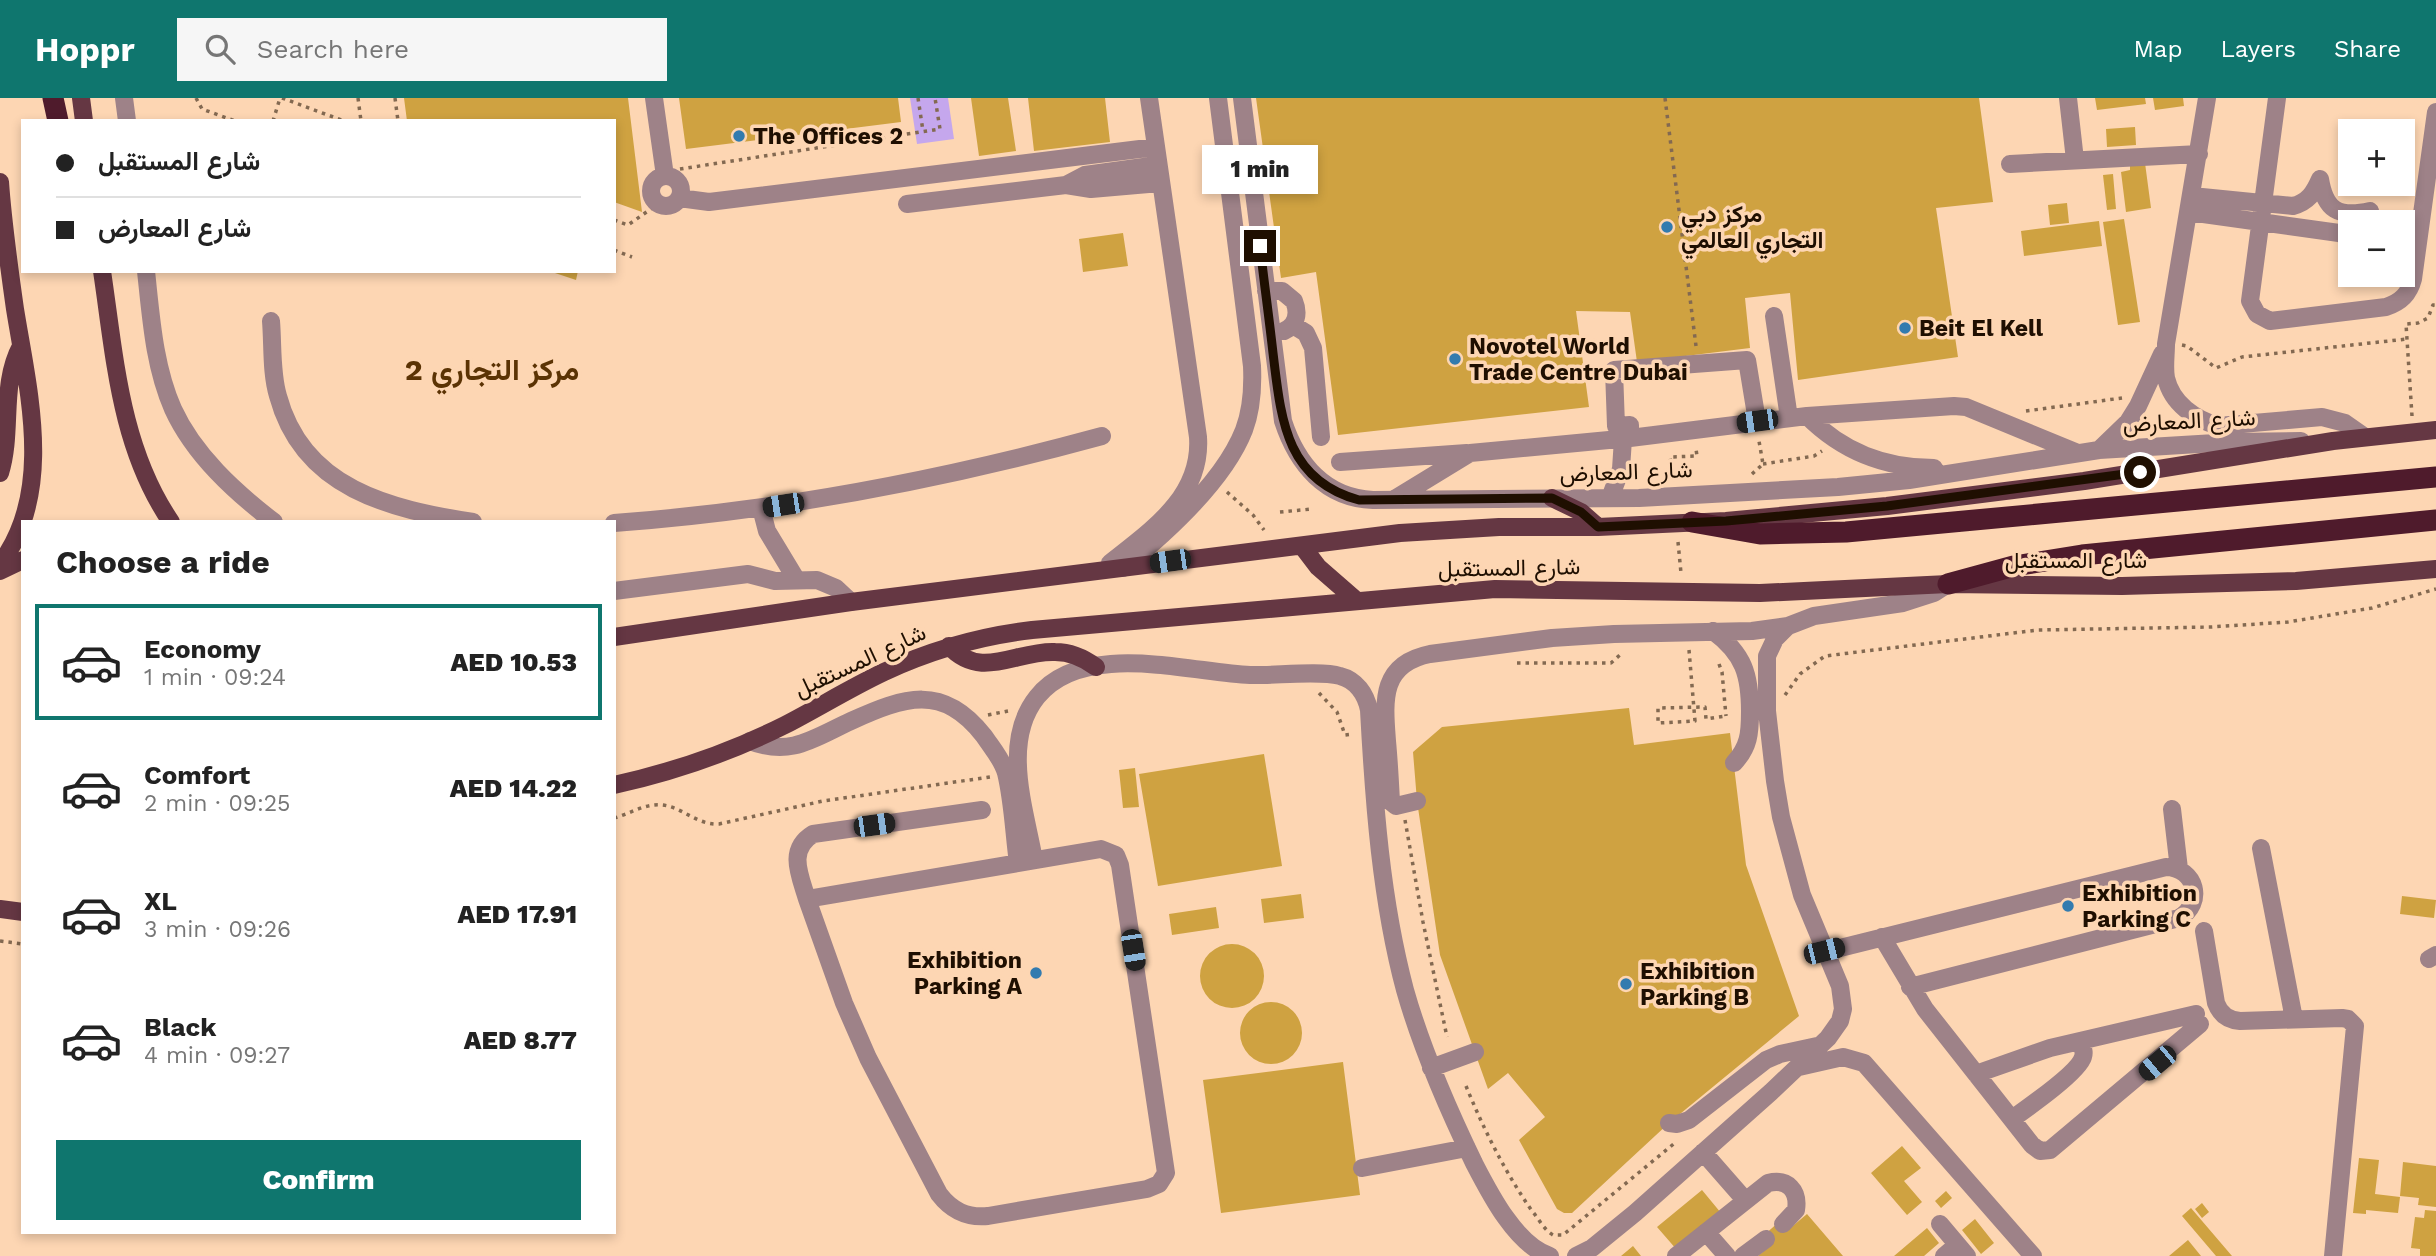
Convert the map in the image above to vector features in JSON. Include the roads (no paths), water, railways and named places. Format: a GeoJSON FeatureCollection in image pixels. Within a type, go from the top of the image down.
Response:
{"type":"FeatureCollection","features":[{"type":"Feature","properties":{"kind":"highway"},"geometry":{"type":"LineString","coordinates":[[53,98],[58,119]]}},
{"type":"Feature","properties":{"kind":"highway"},"geometry":{"type":"LineString","coordinates":[[1692,522],[1760,534],[1846,532],[2436,477]]}},
{"type":"Feature","properties":{"kind":"highway"},"geometry":{"type":"LineString","coordinates":[[1948,584],[2014,566],[2082,555],[2436,520]]}},
{"type":"Feature","properties":{"kind":"main road"},"geometry":{"type":"LineString","coordinates":[[81,98],[84,119]]}},
{"type":"Feature","properties":{"kind":"main road"},"geometry":{"type":"LineString","coordinates":[[0,182],[32,424],[31,475],[23,520]]}},
{"type":"Feature","properties":{"kind":"main road"},"geometry":{"type":"LineString","coordinates":[[102,273],[123,409],[130,438],[152,492],[169,520]]}},
{"type":"Feature","properties":{"kind":"main road"},"geometry":{"type":"LineString","coordinates":[[0,472],[7,439],[10,373],[13,360],[21,346]]}},
{"type":"Feature","properties":{"kind":"main road","name":"شارع المستقبل"},"geometry":{"type":"LineString","coordinates":[[616,637],[851,602],[1400,533],[1726,521],[1887,506],[2029,488],[2333,441],[2436,430]]}},
{"type":"Feature","properties":{"kind":"main road"},"geometry":{"type":"LineString","coordinates":[[1552,498],[1581,512],[1598,527]]}},
{"type":"Feature","properties":{"kind":"main road"},"geometry":{"type":"LineString","coordinates":[[0,564],[21,525]]}},
{"type":"Feature","properties":{"kind":"main road"},"geometry":{"type":"LineString","coordinates":[[1302,546],[1318,567],[1357,601]]}},
{"type":"Feature","properties":{"kind":"main road"},"geometry":{"type":"LineString","coordinates":[[0,571],[21,561]]}},
{"type":"Feature","properties":{"kind":"main road","name":"شارع المستقبل"},"geometry":{"type":"LineString","coordinates":[[616,784],[673,769],[750,741],[876,676],[949,646],[984,637],[1032,630],[1495,589],[1746,593],[1948,584],[2232,584],[2359,577],[2436,569]]}},
{"type":"Feature","properties":{"kind":"main road"},"geometry":{"type":"LineString","coordinates":[[949,646],[964,659],[982,664],[1056,652],[1077,656],[1096,667]]}},
{"type":"Feature","properties":{"kind":"main road"},"geometry":{"type":"LineString","coordinates":[[0,909],[21,912]]}},
{"type":"Feature","properties":{"kind":"street"},"geometry":{"type":"LineString","coordinates":[[124,98],[127,119]]}},
{"type":"Feature","properties":{"kind":"street"},"geometry":{"type":"LineString","coordinates":[[654,98],[665,174]]}},
{"type":"Feature","properties":{"kind":"street"},"geometry":{"type":"LineString","coordinates":[[1099,571],[1141,537],[1183,497],[1198,462],[1198,437],[1149,98]]}},
{"type":"Feature","properties":{"kind":"street"},"geometry":{"type":"LineString","coordinates":[[1123,568],[1175,523],[1210,482],[1229,458],[1249,415],[1253,382],[1218,98]]}},
{"type":"Feature","properties":{"kind":"street","name":"شارع المعارض"},"geometry":{"type":"LineString","coordinates":[[1242,98],[1267,244],[1266,291],[1283,421],[1288,438],[1302,462],[1321,483],[1333,491],[1359,500],[1611,498],[1850,486],[2099,450],[2232,442],[2333,441]]}},
{"type":"Feature","properties":{"kind":"street"},"geometry":{"type":"LineString","coordinates":[[2068,98],[2075,160]]}},
{"type":"Feature","properties":{"kind":"street"},"geometry":{"type":"LineString","coordinates":[[2207,98],[2166,344],[2166,377],[2170,389],[2185,409],[2206,422],[2230,426],[2322,417],[2345,423],[2365,437]]}},
{"type":"Feature","properties":{"kind":"street"},"geometry":{"type":"LineString","coordinates":[[2277,98],[2250,301],[2257,314],[2270,321],[2386,307],[2401,300],[2411,287],[2429,221],[2436,112]]}},
{"type":"Feature","properties":{"kind":"street"},"geometry":{"type":"LineString","coordinates":[[665,174],[656,180],[651,188],[652,197],[658,204],[667,206],[679,198],[709,202],[1156,147]]}},
{"type":"Feature","properties":{"kind":"street"},"geometry":{"type":"LineString","coordinates":[[2010,164],[2199,154]]}},
{"type":"Feature","properties":{"kind":"street"},"geometry":{"type":"LineString","coordinates":[[665,174],[680,185],[679,198]]}},
{"type":"Feature","properties":{"kind":"street"},"geometry":{"type":"LineString","coordinates":[[908,204],[1066,185],[1085,175],[1159,174]]}},
{"type":"Feature","properties":{"kind":"street"},"geometry":{"type":"LineString","coordinates":[[2190,204],[2300,204],[2311,196],[2320,179],[2323,196],[2338,211]]}},
{"type":"Feature","properties":{"kind":"street"},"geometry":{"type":"LineString","coordinates":[[2190,204],[2261,222],[2338,233]]}},
{"type":"Feature","properties":{"kind":"street"},"geometry":{"type":"LineString","coordinates":[[146,273],[159,363],[172,407],[207,461],[272,520]]}},
{"type":"Feature","properties":{"kind":"street"},"geometry":{"type":"LineString","coordinates":[[1266,291],[1282,291],[1291,297],[1297,312],[1293,325],[1287,330],[1271,334]]}},
{"type":"Feature","properties":{"kind":"street"},"geometry":{"type":"LineString","coordinates":[[1774,316],[1798,417],[1867,457],[1899,466],[1980,469]]}},
{"type":"Feature","properties":{"kind":"street"},"geometry":{"type":"LineString","coordinates":[[271,321],[277,394],[292,431],[317,464],[343,484],[372,498],[463,520]]}},
{"type":"Feature","properties":{"kind":"street"},"geometry":{"type":"LineString","coordinates":[[1293,325],[1306,333],[1313,348],[1321,437]]}},
{"type":"Feature","properties":{"kind":"street"},"geometry":{"type":"LineString","coordinates":[[2099,450],[2128,422],[2138,407],[2166,344]]}},
{"type":"Feature","properties":{"kind":"street"},"geometry":{"type":"LineString","coordinates":[[1611,498],[1621,469],[1630,425],[1616,426],[1614,370],[1747,360],[1757,421]]}},
{"type":"Feature","properties":{"kind":"street"},"geometry":{"type":"LineString","coordinates":[[1340,462],[1627,438],[1798,417],[1954,406],[1978,410],[2078,453]]}},
{"type":"Feature","properties":{"kind":"street"},"geometry":{"type":"LineString","coordinates":[[616,523],[761,508],[849,495],[937,478],[1102,436]]}},
{"type":"Feature","properties":{"kind":"street"},"geometry":{"type":"LineString","coordinates":[[1393,500],[1470,453]]}},
{"type":"Feature","properties":{"kind":"street"},"geometry":{"type":"LineString","coordinates":[[761,508],[766,531],[796,579]]}},
{"type":"Feature","properties":{"kind":"street"},"geometry":{"type":"LineString","coordinates":[[616,592],[741,574],[755,575],[775,582],[806,579],[827,583],[851,602]]}},
{"type":"Feature","properties":{"kind":"street"},"geometry":{"type":"LineString","coordinates":[[1410,803],[1396,806],[1391,803],[1385,701],[1389,682],[1410,660],[1430,654],[1552,638],[1752,631],[1788,626],[1826,613],[1911,601],[1948,584]]}},
{"type":"Feature","properties":{"kind":"street"},"geometry":{"type":"LineString","coordinates":[[1734,763],[1746,747],[1759,712],[1767,656],[1775,639],[1788,626]]}},
{"type":"Feature","properties":{"kind":"street"},"geometry":{"type":"LineString","coordinates":[[1576,1256],[1592,1248],[1635,1213],[1771,1093],[1835,1030],[1843,1009],[1840,986],[1802,895],[1759,712],[1745,669],[1732,648],[1713,631]]}},
{"type":"Feature","properties":{"kind":"street"},"geometry":{"type":"LineString","coordinates":[[1026,862],[1017,762],[1021,727],[1044,688],[1064,674],[1096,667],[1139,664],[1249,675],[1330,674],[1340,676],[1357,686],[1367,701],[1369,710],[1388,912],[1406,991],[1431,1068],[1489,1191],[1520,1235],[1537,1251],[1550,1256]]}},
{"type":"Feature","properties":{"kind":"street"},"geometry":{"type":"LineString","coordinates":[[750,741],[776,748],[799,745],[873,712],[918,698],[947,704],[969,718],[999,758],[1006,775],[1026,862]]}},
{"type":"Feature","properties":{"kind":"street"},"geometry":{"type":"LineString","coordinates":[[2172,809],[2179,869]]}},
{"type":"Feature","properties":{"kind":"street"},"geometry":{"type":"LineString","coordinates":[[807,899],[1101,849],[1112,852],[1119,860],[1167,1166],[1163,1179],[1154,1187],[988,1216],[970,1216],[953,1209],[939,1194],[868,1058],[840,992],[807,899],[796,861],[802,842],[813,834],[982,810]]}},
{"type":"Feature","properties":{"kind":"street"},"geometry":{"type":"LineString","coordinates":[[2261,848],[2294,1019]]}},
{"type":"Feature","properties":{"kind":"street"},"geometry":{"type":"LineString","coordinates":[[1824,951],[2166,867],[2179,869],[2191,879],[2195,894],[2190,908],[2179,918],[1910,987]]}},
{"type":"Feature","properties":{"kind":"street"},"geometry":{"type":"LineString","coordinates":[[2204,931],[2216,1003],[2222,1014],[2234,1020],[2343,1018],[2355,1026],[2333,1256]]}},
{"type":"Feature","properties":{"kind":"street"},"geometry":{"type":"LineString","coordinates":[[1882,937],[1910,987],[1976,1074],[2036,1149],[2050,1150],[2198,1019],[2080,1041],[1976,1074]]}},
{"type":"Feature","properties":{"kind":"street"},"geometry":{"type":"LineString","coordinates":[[2012,1119],[2057,1084],[2082,1060],[2084,1050],[2080,1041]]}},
{"type":"Feature","properties":{"kind":"street"},"geometry":{"type":"LineString","coordinates":[[1669,1123],[1677,1124],[1689,1120],[1772,1057],[1820,1046]]}},
{"type":"Feature","properties":{"kind":"street"},"geometry":{"type":"LineString","coordinates":[[1431,1068],[1475,1052]]}},
{"type":"Feature","properties":{"kind":"street"},"geometry":{"type":"LineString","coordinates":[[1796,1068],[1836,1058],[1850,1058],[1864,1063],[2022,1252]]}},
{"type":"Feature","properties":{"kind":"street"},"geometry":{"type":"LineString","coordinates":[[1362,1168],[1467,1148]]}},
{"type":"Feature","properties":{"kind":"street"},"geometry":{"type":"LineString","coordinates":[[1703,1152],[1745,1200]]}},
{"type":"Feature","properties":{"kind":"street"},"geometry":{"type":"LineString","coordinates":[[1676,1256],[1768,1183],[1781,1181],[1788,1184],[1797,1195],[1796,1210],[1783,1224]]}},
{"type":"Feature","properties":{"kind":"street"},"geometry":{"type":"LineString","coordinates":[[1598,1256],[1635,1213]]}},
{"type":"Feature","properties":{"kind":"street"},"geometry":{"type":"LineString","coordinates":[[1940,1224],[1956,1252]]}},
{"type":"Feature","properties":{"kind":"street"},"geometry":{"type":"LineString","coordinates":[[1706,1232],[1727,1256]]}},
{"type":"Feature","properties":{"kind":"street"},"geometry":{"type":"LineString","coordinates":[[1743,1256],[1766,1239]]}},
{"type":"Feature","properties":{"kind":"place","name":"The Offices 2"},"geometry":{"type":"Point","coordinates":[739,136]}},
{"type":"Feature","properties":{"kind":"place","name":"مركز دبي التجاري العالمي"},"geometry":{"type":"Point","coordinates":[1667,227]}},
{"type":"Feature","properties":{"kind":"place","name":"Beit El Kell"},"geometry":{"type":"Point","coordinates":[1905,328]}},
{"type":"Feature","properties":{"kind":"place","name":"Novotel World Trade Centre Dubai"},"geometry":{"type":"Point","coordinates":[1455,359]}},
{"type":"Feature","properties":{"kind":"place","name":"Exhibition Parking C"},"geometry":{"type":"Point","coordinates":[2068,906]}},
{"type":"Feature","properties":{"kind":"place","name":"Exhibition Parking A"},"geometry":{"type":"Point","coordinates":[1036,973]}},
{"type":"Feature","properties":{"kind":"place","name":"Exhibition Parking B"},"geometry":{"type":"Point","coordinates":[1626,984]}},
{"type":"Feature","properties":{"kind":"district","name":"مركز التجاري 2"},"geometry":{"type":"Point","coordinates":[492,369]}}]}
